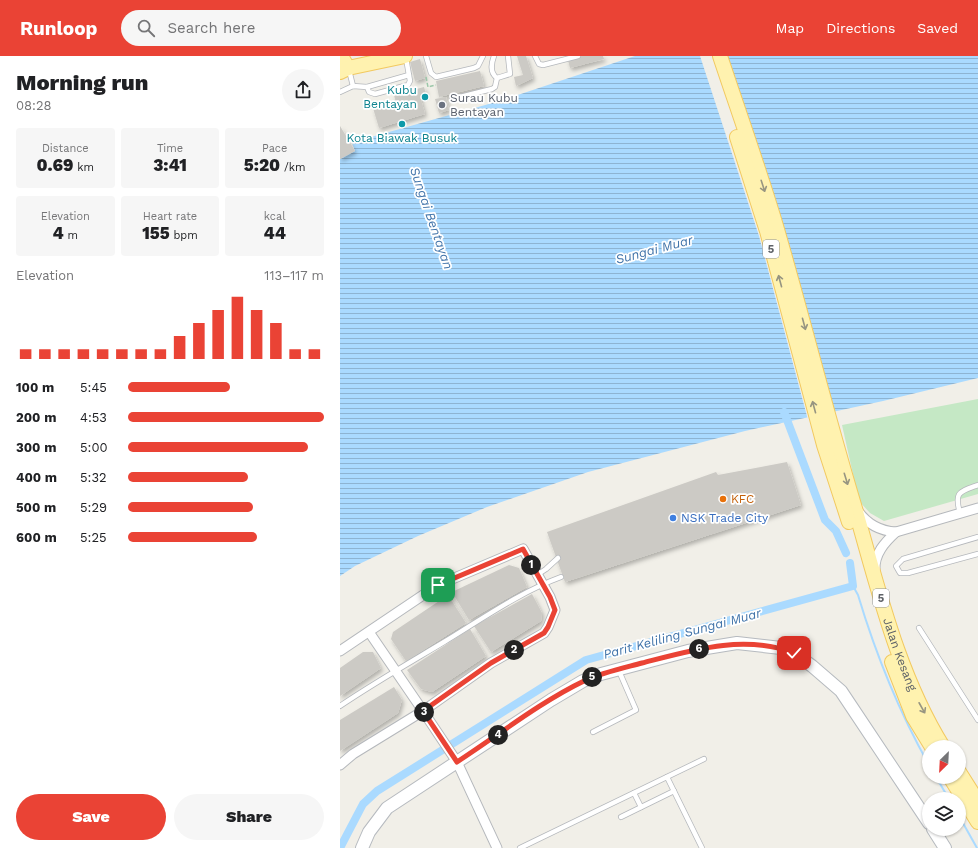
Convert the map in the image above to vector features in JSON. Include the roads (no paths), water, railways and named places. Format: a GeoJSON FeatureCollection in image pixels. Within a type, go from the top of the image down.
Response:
{"type":"FeatureCollection","features":[{"type":"Feature","properties":{"kind":"main road"},"geometry":{"type":"LineString","coordinates":[[343,65],[382,58],[405,56]]}},
{"type":"Feature","properties":{"kind":"main road","name":"5"},"geometry":{"type":"LineString","coordinates":[[711,56],[766,231],[829,443]]}},
{"type":"Feature","properties":{"kind":"main road","name":"5"},"geometry":{"type":"LineString","coordinates":[[720,56],[775,224],[805,326],[829,443]]}},
{"type":"Feature","properties":{"kind":"main road","name":"Jalan Kesang"},"geometry":{"type":"LineString","coordinates":[[829,443],[854,505],[875,580],[901,663],[918,702],[940,740]]}},
{"type":"Feature","properties":{"kind":"main road","name":"Jalan Kesang"},"geometry":{"type":"LineString","coordinates":[[829,443],[900,684],[914,716],[928,740]]}},
{"type":"Feature","properties":{"kind":"main road"},"geometry":{"type":"LineString","coordinates":[[966,783],[978,802]]}},
{"type":"Feature","properties":{"kind":"main road"},"geometry":{"type":"LineString","coordinates":[[954,784],[978,822]]}},
{"type":"Feature","properties":{"kind":"street"},"geometry":{"type":"LineString","coordinates":[[854,505],[864,519],[874,527],[884,531],[896,532],[978,508]]}},
{"type":"Feature","properties":{"kind":"street"},"geometry":{"type":"LineString","coordinates":[[875,580],[875,566],[878,554],[886,542],[896,532]]}},
{"type":"Feature","properties":{"kind":"street"},"geometry":{"type":"LineString","coordinates":[[340,651],[438,585],[523,549],[536,575],[550,597],[555,610],[544,633],[491,663],[423,711],[353,754],[340,765]]}},
{"type":"Feature","properties":{"kind":"street"},"geometry":{"type":"LineString","coordinates":[[369,632],[454,758],[497,848]]}},
{"type":"Feature","properties":{"kind":"street"},"geometry":{"type":"LineString","coordinates":[[362,848],[369,832],[387,808],[454,758],[583,681],[618,669],[688,651],[737,643],[768,646],[794,653],[825,676],[841,691],[922,812]]}},
{"type":"Feature","properties":{"kind":"street"},"geometry":{"type":"LineString","coordinates":[[938,836],[946,848]]}},
{"type":"Feature","properties":{"kind":"lane"},"geometry":{"type":"LineString","coordinates":[[367,87],[369,92],[375,94],[408,85],[410,80],[405,56]]}},
{"type":"Feature","properties":{"kind":"lane"},"geometry":{"type":"LineString","coordinates":[[426,56],[431,73],[436,76],[474,68],[478,66],[483,56]]}},
{"type":"Feature","properties":{"kind":"lane"},"geometry":{"type":"LineString","coordinates":[[494,56],[491,66],[494,76],[497,78]]}},
{"type":"Feature","properties":{"kind":"lane"},"geometry":{"type":"LineString","coordinates":[[497,78],[510,74],[508,56]]}},
{"type":"Feature","properties":{"kind":"lane"},"geometry":{"type":"LineString","coordinates":[[535,56],[539,64],[543,65],[578,56]]}},
{"type":"Feature","properties":{"kind":"lane"},"geometry":{"type":"LineString","coordinates":[[343,65],[353,86]]}},
{"type":"Feature","properties":{"kind":"lane"},"geometry":{"type":"LineString","coordinates":[[340,92],[353,86],[367,87],[409,74]]}},
{"type":"Feature","properties":{"kind":"lane"},"geometry":{"type":"LineString","coordinates":[[452,99],[492,89],[495,87],[497,78]]}},
{"type":"Feature","properties":{"kind":"lane"},"geometry":{"type":"LineString","coordinates":[[960,514],[956,500],[958,495],[961,492],[978,485]]}},
{"type":"Feature","properties":{"kind":"lane"},"geometry":{"type":"LineString","coordinates":[[978,537],[903,559],[896,566],[900,573],[908,573],[978,554]]}},
{"type":"Feature","properties":{"kind":"lane"},"geometry":{"type":"LineString","coordinates":[[536,575],[546,569],[558,558]]}},
{"type":"Feature","properties":{"kind":"lane"},"geometry":{"type":"LineString","coordinates":[[340,706],[375,682],[542,584],[561,577]]}},
{"type":"Feature","properties":{"kind":"lane"},"geometry":{"type":"LineString","coordinates":[[919,628],[978,720]]}},
{"type":"Feature","properties":{"kind":"lane"},"geometry":{"type":"LineString","coordinates":[[593,732],[633,713],[636,710],[618,669]]}},
{"type":"Feature","properties":{"kind":"lane"},"geometry":{"type":"LineString","coordinates":[[520,848],[704,759]]}},
{"type":"Feature","properties":{"kind":"lane"},"geometry":{"type":"LineString","coordinates":[[667,777],[702,848]]}},
{"type":"Feature","properties":{"kind":"lane"},"geometry":{"type":"LineString","coordinates":[[621,817],[674,791]]}},
{"type":"Feature","properties":{"kind":"lane"},"geometry":{"type":"LineString","coordinates":[[634,793],[641,807]]}},
{"type":"Feature","properties":{"kind":"water"},"geometry":{"type":"Polygon","coordinates":[[[635,56],[978,56],[978,378],[883,401],[745,431],[588,472],[487,507],[418,536],[355,566],[340,576],[340,159],[355,151],[352,143],[503,100],[635,56]]]}},
{"type":"Feature","properties":{"kind":"waterway","name":"Parit Keliling Sungai Muar"},"geometry":{"type":"LineString","coordinates":[[784,412],[825,520],[836,531],[846,553]]}},
{"type":"Feature","properties":{"kind":"waterway","name":"Parit Keliling Sungai Muar"},"geometry":{"type":"LineString","coordinates":[[340,848],[363,804],[377,791],[586,660],[853,586],[850,563]]}},
{"type":"Feature","properties":{"kind":"waterway"},"geometry":{"type":"LineString","coordinates":[[853,586],[858,595],[880,661],[907,724],[922,752]]}},
{"type":"Feature","properties":{"kind":"waterway"},"geometry":{"type":"LineString","coordinates":[[940,784],[945,792]]}},
{"type":"Feature","properties":{"kind":"waterway"},"geometry":{"type":"LineString","coordinates":[[966,828],[977,848]]}},
{"type":"Feature","properties":{"kind":"place","name":"Kubu Bentayan"},"geometry":{"type":"Point","coordinates":[425,97]}},
{"type":"Feature","properties":{"kind":"place","name":"Surau Kubu Bentayan"},"geometry":{"type":"Point","coordinates":[442,105]}},
{"type":"Feature","properties":{"kind":"place","name":"Kota Biawak Busuk"},"geometry":{"type":"Point","coordinates":[402,124]}},
{"type":"Feature","properties":{"kind":"place","name":"KFC"},"geometry":{"type":"Point","coordinates":[723,499]}},
{"type":"Feature","properties":{"kind":"place","name":"NSK Trade City"},"geometry":{"type":"Point","coordinates":[673,518]}},
{"type":"Feature","properties":{"kind":"water label","name":"Sungai Bentayan"},"geometry":{"type":"Point","coordinates":[432,218]}},
{"type":"Feature","properties":{"kind":"water label","name":"Sungai Muar"},"geometry":{"type":"Point","coordinates":[654,249]}}]}
